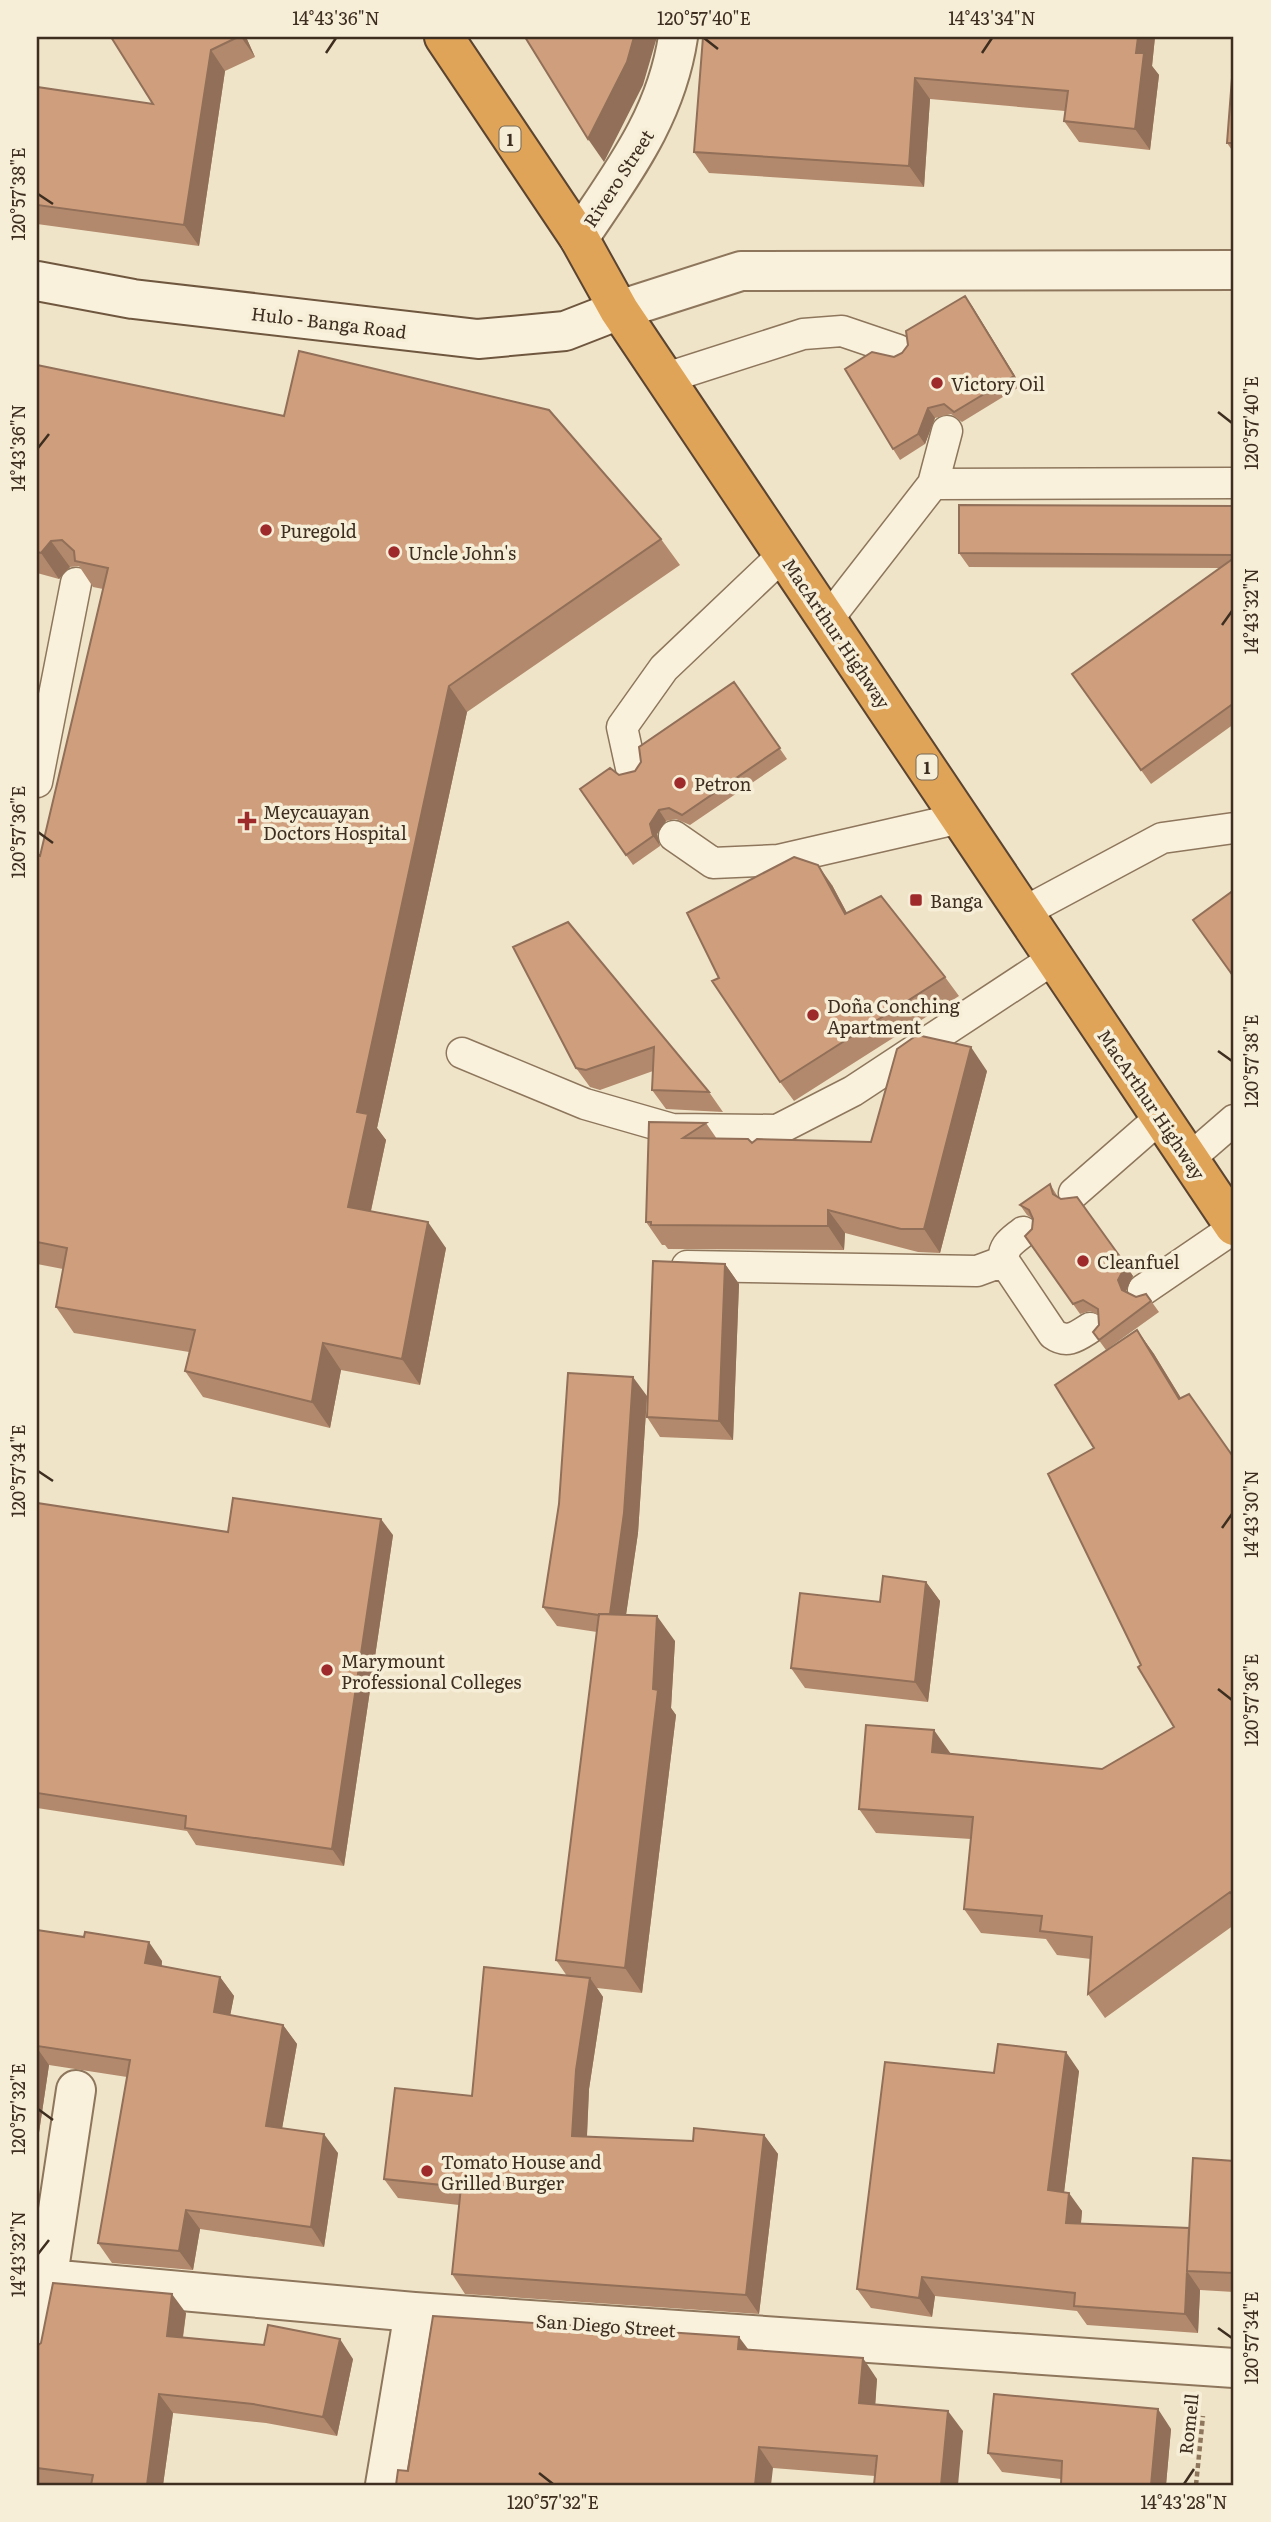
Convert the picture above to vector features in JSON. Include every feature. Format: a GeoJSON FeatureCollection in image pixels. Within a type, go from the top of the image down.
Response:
{"type":"FeatureCollection","features":[{"type":"Feature","properties":{"kind":"highway","name":"MacArthur Highway"},"geometry":{"type":"LineString","coordinates":[[444,37],[579,238],[620,310],[1234,1227]]}},
{"type":"Feature","properties":{"kind":"street","name":"Rivero Street"},"geometry":{"type":"LineString","coordinates":[[579,238],[651,128],[674,64],[678,37]]}},
{"type":"Feature","properties":{"kind":"street","name":"Hulo - Banga Road"},"geometry":{"type":"LineString","coordinates":[[37,281],[134,299],[478,339],[565,331],[620,310],[741,271],[1234,270]]}},
{"type":"Feature","properties":{"kind":"street"},"geometry":{"type":"LineString","coordinates":[[37,2349],[76,2090]]}},
{"type":"Feature","properties":{"kind":"street","name":"San Diego Street"},"geometry":{"type":"LineString","coordinates":[[48,2279],[414,2312],[1221,2367]]}},
{"type":"Feature","properties":{"kind":"street"},"geometry":{"type":"LineString","coordinates":[[385,2485],[414,2312]]}},
{"type":"Feature","properties":{"kind":"lane"},"geometry":{"type":"LineString","coordinates":[[666,378],[803,334],[842,331],[898,350]]}},
{"type":"Feature","properties":{"kind":"lane"},"geometry":{"type":"LineString","coordinates":[[828,620],[933,484],[947,431]]}},
{"type":"Feature","properties":{"kind":"lane"},"geometry":{"type":"LineString","coordinates":[[933,484],[1234,483]]}},
{"type":"Feature","properties":{"kind":"lane"},"geometry":{"type":"LineString","coordinates":[[631,768],[622,727],[664,668],[784,554]]}},
{"type":"Feature","properties":{"kind":"lane"},"geometry":{"type":"LineString","coordinates":[[37,782],[76,583]]}},
{"type":"Feature","properties":{"kind":"lane"},"geometry":{"type":"LineString","coordinates":[[674,836],[713,863],[778,860],[961,818]]}},
{"type":"Feature","properties":{"kind":"lane"},"geometry":{"type":"LineString","coordinates":[[1024,912],[1161,838],[1234,828]]}},
{"type":"Feature","properties":{"kind":"lane"},"geometry":{"type":"LineString","coordinates":[[462,1054],[585,1104],[672,1129],[777,1130],[853,1091],[1055,958]]}},
{"type":"Feature","properties":{"kind":"lane"},"geometry":{"type":"LineString","coordinates":[[1074,1193],[1161,1117]]}},
{"type":"Feature","properties":{"kind":"lane"},"geometry":{"type":"LineString","coordinates":[[1189,1159],[1234,1120]]}},
{"type":"Feature","properties":{"kind":"lane"},"geometry":{"type":"LineString","coordinates":[[1143,1290],[1234,1227]]}},
{"type":"Feature","properties":{"kind":"lane"},"geometry":{"type":"LineString","coordinates":[[1023,1232],[1007,1244],[1003,1253],[1004,1261],[1053,1334],[1061,1339],[1072,1340],[1090,1328]]}},
{"type":"Feature","properties":{"kind":"lane"},"geometry":{"type":"LineString","coordinates":[[673,1265],[977,1270],[1004,1261]]}},
{"type":"Feature","properties":{"kind":"path","name":"Romell"},"geometry":{"type":"LineString","coordinates":[[1196,2485],[1221,2367]]}},
{"type":"Feature","properties":{"kind":"building"},"geometry":{"type":"Polygon","coordinates":[[[111,37],[238,37],[211,50],[184,225],[37,205],[37,87],[153,104],[111,37]]]}},
{"type":"Feature","properties":{"kind":"building"},"geometry":{"type":"Polygon","coordinates":[[[525,37],[634,37],[627,62],[588,139],[525,37]]]}},
{"type":"Feature","properties":{"kind":"building"},"geometry":{"type":"Polygon","coordinates":[[[703,37],[1138,37],[1136,53],[1144,53],[1135,129],[1064,121],[1068,91],[915,78],[909,166],[694,152],[703,37]]]}},
{"type":"Feature","properties":{"kind":"building"},"geometry":{"type":"Polygon","coordinates":[[[1234,52],[1234,143],[1227,143],[1234,52]]]}},
{"type":"Feature","properties":{"kind":"building","name":"Victory Oil"},"geometry":{"type":"Polygon","coordinates":[[[965,296],[1014,376],[954,412],[944,404],[928,408],[918,434],[893,449],[845,369],[872,352],[894,357],[902,353],[908,345],[906,331],[965,296]]]}},
{"type":"Feature","properties":{"kind":"building","name":"Meycauayan Doctors Hospital"},"geometry":{"type":"Polygon","coordinates":[[[299,351],[549,410],[661,539],[449,686],[357,1112],[368,1114],[348,1207],[428,1222],[402,1359],[323,1343],[312,1402],[185,1371],[195,1330],[56,1307],[67,1248],[37,1242],[37,855],[40,856],[108,568],[75,561],[74,551],[62,540],[51,541],[41,553],[37,552],[37,365],[284,416],[299,351]]]}},
{"type":"Feature","properties":{"kind":"building"},"geometry":{"type":"Polygon","coordinates":[[[959,505],[1234,506],[1234,555],[959,553],[959,505]]]}},
{"type":"Feature","properties":{"kind":"building"},"geometry":{"type":"Polygon","coordinates":[[[1234,558],[1234,703],[1141,770],[1072,674],[1234,558]]]}},
{"type":"Feature","properties":{"kind":"building","name":"Petron"},"geometry":{"type":"Polygon","coordinates":[[[734,682],[780,748],[682,815],[669,808],[659,810],[650,824],[653,836],[626,855],[580,789],[610,768],[619,775],[635,771],[641,762],[639,747],[734,682]]]}},
{"type":"Feature","properties":{"kind":"building"},"geometry":{"type":"Polygon","coordinates":[[[794,857],[818,865],[845,914],[881,896],[945,977],[780,1082],[712,981],[719,978],[687,913],[794,857]]]}},
{"type":"Feature","properties":{"kind":"building"},"geometry":{"type":"Polygon","coordinates":[[[1234,890],[1234,970],[1231,973],[1193,920],[1234,890]]]}},
{"type":"Feature","properties":{"kind":"building"},"geometry":{"type":"Polygon","coordinates":[[[568,922],[709,1092],[652,1090],[654,1047],[586,1070],[576,1068],[513,947],[568,922]]]}},
{"type":"Feature","properties":{"kind":"building"},"geometry":{"type":"Polygon","coordinates":[[[917,1035],[971,1047],[924,1229],[901,1229],[828,1210],[828,1226],[651,1225],[651,1222],[646,1222],[649,1122],[706,1123],[683,1138],[748,1139],[752,1143],[757,1139],[871,1142],[897,1049],[917,1035]]]}},
{"type":"Feature","properties":{"kind":"building","name":"Cleanfuel"},"geometry":{"type":"Polygon","coordinates":[[[1050,1184],[1053,1194],[1061,1199],[1077,1197],[1126,1265],[1118,1280],[1122,1290],[1136,1297],[1146,1294],[1151,1301],[1099,1340],[1093,1332],[1099,1325],[1098,1309],[1083,1300],[1073,1304],[1025,1236],[1032,1229],[1033,1219],[1029,1210],[1020,1205],[1050,1184]]]}},
{"type":"Feature","properties":{"kind":"building"},"geometry":{"type":"Polygon","coordinates":[[[653,1261],[725,1264],[719,1421],[647,1417],[653,1261]]]}},
{"type":"Feature","properties":{"kind":"building"},"geometry":{"type":"Polygon","coordinates":[[[1137,1330],[1179,1399],[1189,1394],[1234,1458],[1234,1897],[1230,1892],[1088,1994],[1092,1937],[1040,1931],[1042,1916],[964,1909],[973,1817],[859,1809],[866,1725],[934,1730],[932,1752],[1102,1769],[1174,1727],[1138,1667],[1141,1665],[1048,1474],[1094,1448],[1055,1385],[1137,1330]]]}},
{"type":"Feature","properties":{"kind":"building"},"geometry":{"type":"Polygon","coordinates":[[[568,1373],[633,1377],[624,1513],[610,1614],[599,1615],[543,1607],[559,1504],[568,1373]]]}},
{"type":"Feature","properties":{"kind":"building"},"geometry":{"type":"Polygon","coordinates":[[[233,1498],[381,1519],[332,1849],[185,1828],[186,1816],[37,1793],[37,1503],[228,1532],[233,1498]]]}},
{"type":"Feature","properties":{"kind":"building"},"geometry":{"type":"Polygon","coordinates":[[[883,1576],[926,1582],[915,1682],[791,1668],[800,1593],[880,1602],[883,1576]]]}},
{"type":"Feature","properties":{"kind":"building"},"geometry":{"type":"Polygon","coordinates":[[[599,1614],[657,1616],[653,1689],[658,1690],[625,1968],[556,1960],[599,1614]]]}},
{"type":"Feature","properties":{"kind":"building"},"geometry":{"type":"Polygon","coordinates":[[[37,1930],[84,1937],[85,1932],[149,1942],[145,1963],[220,1977],[214,2012],[283,2025],[266,2126],[324,2134],[311,2227],[186,2210],[179,2251],[98,2243],[130,2060],[37,2046],[37,1930]]]}},
{"type":"Feature","properties":{"kind":"building"},"geometry":{"type":"Polygon","coordinates":[[[484,1967],[590,1978],[576,2070],[572,2136],[693,2141],[694,2128],[764,2135],[746,2295],[452,2274],[461,2187],[384,2179],[395,2088],[472,2096],[484,1967]]]}},
{"type":"Feature","properties":{"kind":"building"},"geometry":{"type":"Polygon","coordinates":[[[998,2044],[1066,2052],[1048,2190],[1069,2193],[1066,2223],[1189,2228],[1185,2314],[1074,2306],[1075,2293],[922,2277],[919,2298],[857,2289],[885,2062],[994,2073],[998,2044]]]}},
{"type":"Feature","properties":{"kind":"building"},"geometry":{"type":"Polygon","coordinates":[[[1193,2158],[1234,2161],[1234,2273],[1187,2271],[1193,2158]]]}},
{"type":"Feature","properties":{"kind":"building"},"geometry":{"type":"Polygon","coordinates":[[[53,2283],[172,2294],[167,2336],[264,2345],[268,2325],[340,2339],[323,2417],[253,2404],[159,2394],[147,2485],[91,2485],[93,2475],[37,2468],[37,2346],[41,2343],[53,2283]]]}},
{"type":"Feature","properties":{"kind":"building"},"geometry":{"type":"Polygon","coordinates":[[[433,2316],[739,2337],[738,2349],[863,2358],[859,2403],[948,2411],[941,2485],[874,2485],[877,2456],[759,2447],[755,2485],[396,2485],[398,2470],[408,2471],[433,2316]]]}},
{"type":"Feature","properties":{"kind":"building"},"geometry":{"type":"Polygon","coordinates":[[[994,2394],[1158,2409],[1151,2485],[1061,2485],[1062,2461],[988,2453],[994,2394]]]}},
{"type":"Feature","properties":{"kind":"place","name":"Victory Oil"},"geometry":{"type":"Point","coordinates":[937,383]}},
{"type":"Feature","properties":{"kind":"place","name":"Puregold"},"geometry":{"type":"Point","coordinates":[266,530]}},
{"type":"Feature","properties":{"kind":"place","name":"Uncle John's"},"geometry":{"type":"Point","coordinates":[394,552]}},
{"type":"Feature","properties":{"kind":"place","name":"Petron"},"geometry":{"type":"Point","coordinates":[680,783]}},
{"type":"Feature","properties":{"kind":"place","name":"Meycauayan Doctors Hospital"},"geometry":{"type":"Point","coordinates":[247,821]}},
{"type":"Feature","properties":{"kind":"place","name":"Banga"},"geometry":{"type":"Point","coordinates":[916,900]}},
{"type":"Feature","properties":{"kind":"place","name":"Doña Conching Apartment"},"geometry":{"type":"Point","coordinates":[813,1015]}},
{"type":"Feature","properties":{"kind":"place","name":"Cleanfuel"},"geometry":{"type":"Point","coordinates":[1083,1261]}},
{"type":"Feature","properties":{"kind":"place","name":"Marymount Professional Colleges"},"geometry":{"type":"Point","coordinates":[327,1670]}},
{"type":"Feature","properties":{"kind":"place","name":"Tomato House and Grilled Burger"},"geometry":{"type":"Point","coordinates":[427,2171]}}]}
